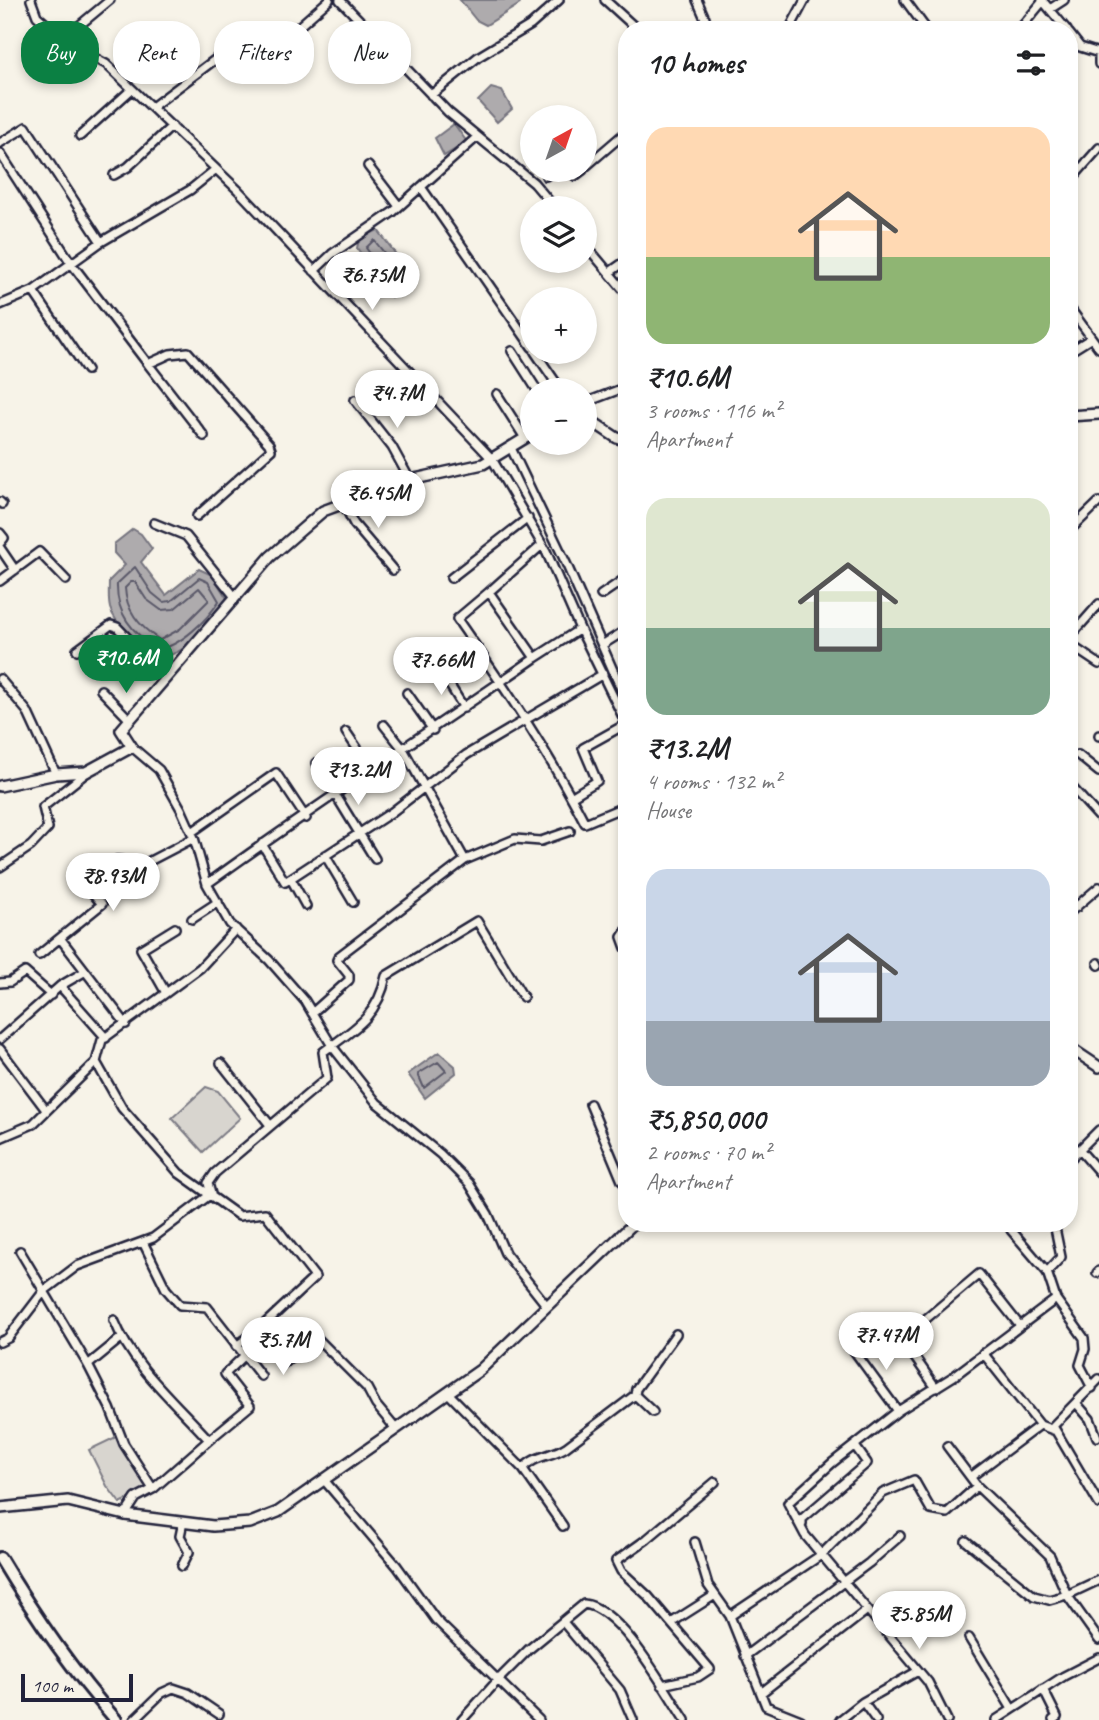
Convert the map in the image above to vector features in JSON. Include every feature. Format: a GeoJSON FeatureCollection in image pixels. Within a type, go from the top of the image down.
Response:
{"type":"FeatureCollection","features":[{"type":"Feature","properties":{"kind":"main road"},"geometry":{"type":"LineString","coordinates":[[0,1558],[35,1616],[85,1685],[116,1720]]}},
{"type":"Feature","properties":{"kind":"street"},"geometry":{"type":"LineString","coordinates":[[31,0],[37,16],[43,21]]}},
{"type":"Feature","properties":{"kind":"street"},"geometry":{"type":"LineString","coordinates":[[305,21],[329,0]]}},
{"type":"Feature","properties":{"kind":"street"},"geometry":{"type":"LineString","coordinates":[[340,0],[431,94],[477,137],[534,183],[545,196]]}},
{"type":"Feature","properties":{"kind":"street"},"geometry":{"type":"LineString","coordinates":[[431,94],[478,57],[531,25],[559,0]]}},
{"type":"Feature","properties":{"kind":"street"},"geometry":{"type":"LineString","coordinates":[[605,0],[628,21]]}},
{"type":"Feature","properties":{"kind":"street"},"geometry":{"type":"LineString","coordinates":[[696,0],[706,21]]}},
{"type":"Feature","properties":{"kind":"street"},"geometry":{"type":"LineString","coordinates":[[794,21],[805,0]]}},
{"type":"Feature","properties":{"kind":"street"},"geometry":{"type":"LineString","coordinates":[[905,0],[920,21]]}},
{"type":"Feature","properties":{"kind":"street"},"geometry":{"type":"LineString","coordinates":[[1050,9],[1064,0]]}},
{"type":"Feature","properties":{"kind":"street"},"geometry":{"type":"LineString","coordinates":[[84,21],[107,1]]}},
{"type":"Feature","properties":{"kind":"street"},"geometry":{"type":"LineString","coordinates":[[1026,21],[1042,1],[1060,21]]}},
{"type":"Feature","properties":{"kind":"street"},"geometry":{"type":"LineString","coordinates":[[1078,44],[1099,53],[1099,64]]}},
{"type":"Feature","properties":{"kind":"street"},"geometry":{"type":"LineString","coordinates":[[99,60],[216,169],[492,459],[542,545],[618,707]]}},
{"type":"Feature","properties":{"kind":"street"},"geometry":{"type":"LineString","coordinates":[[152,107],[214,60]]}},
{"type":"Feature","properties":{"kind":"street"},"geometry":{"type":"LineString","coordinates":[[80,136],[132,89]]}},
{"type":"Feature","properties":{"kind":"street"},"geometry":{"type":"LineString","coordinates":[[114,175],[128,167],[172,126]]}},
{"type":"Feature","properties":{"kind":"street"},"geometry":{"type":"LineString","coordinates":[[0,143],[26,127],[101,242]]}},
{"type":"Feature","properties":{"kind":"street"},"geometry":{"type":"LineString","coordinates":[[314,271],[332,254],[376,225],[477,137]]}},
{"type":"Feature","properties":{"kind":"street"},"geometry":{"type":"LineString","coordinates":[[597,158],[618,139]]}},
{"type":"Feature","properties":{"kind":"street"},"geometry":{"type":"LineString","coordinates":[[1078,172],[1099,148]]}},
{"type":"Feature","properties":{"kind":"street"},"geometry":{"type":"LineString","coordinates":[[0,153],[71,263],[204,436]]}},
{"type":"Feature","properties":{"kind":"street"},"geometry":{"type":"LineString","coordinates":[[368,166],[398,205]]}},
{"type":"Feature","properties":{"kind":"street"},"geometry":{"type":"LineString","coordinates":[[0,306],[33,290],[101,242],[190,190],[216,169]]}},
{"type":"Feature","properties":{"kind":"street"},"geometry":{"type":"LineString","coordinates":[[421,187],[520,330]]}},
{"type":"Feature","properties":{"kind":"street"},"geometry":{"type":"LineString","coordinates":[[597,258],[618,282]]}},
{"type":"Feature","properties":{"kind":"street"},"geometry":{"type":"LineString","coordinates":[[610,272],[618,266]]}},
{"type":"Feature","properties":{"kind":"street"},"geometry":{"type":"LineString","coordinates":[[33,290],[87,370]]}},
{"type":"Feature","properties":{"kind":"street"},"geometry":{"type":"LineString","coordinates":[[1078,318],[1091,335],[1090,339],[1099,348]]}},
{"type":"Feature","properties":{"kind":"street"},"geometry":{"type":"LineString","coordinates":[[1078,346],[1090,339]]}},
{"type":"Feature","properties":{"kind":"street"},"geometry":{"type":"LineString","coordinates":[[512,351],[529,378]]}},
{"type":"Feature","properties":{"kind":"street"},"geometry":{"type":"LineString","coordinates":[[148,364],[170,354],[188,352],[269,444],[271,450],[197,516]]}},
{"type":"Feature","properties":{"kind":"street"},"geometry":{"type":"LineString","coordinates":[[597,398],[618,390]]}},
{"type":"Feature","properties":{"kind":"street"},"geometry":{"type":"LineString","coordinates":[[497,394],[520,424]]}},
{"type":"Feature","properties":{"kind":"street"},"geometry":{"type":"LineString","coordinates":[[355,400],[392,447],[410,480]]}},
{"type":"Feature","properties":{"kind":"street"},"geometry":{"type":"LineString","coordinates":[[1078,415],[1099,414]]}},
{"type":"Feature","properties":{"kind":"street"},"geometry":{"type":"LineString","coordinates":[[597,425],[618,438]]}},
{"type":"Feature","properties":{"kind":"street"},"geometry":{"type":"LineString","coordinates":[[520,442],[492,459],[410,480],[323,511],[271,556],[121,730],[132,747],[159,770],[193,835],[207,884],[236,929],[270,960],[377,1103],[440,1154],[469,1183],[488,1214],[505,1253],[547,1306]]}},
{"type":"Feature","properties":{"kind":"street"},"geometry":{"type":"LineString","coordinates":[[511,448],[618,675]]}},
{"type":"Feature","properties":{"kind":"street"},"geometry":{"type":"LineString","coordinates":[[1078,522],[1099,502]]}},
{"type":"Feature","properties":{"kind":"street"},"geometry":{"type":"LineString","coordinates":[[343,503],[354,524],[393,570]]}},
{"type":"Feature","properties":{"kind":"street"},"geometry":{"type":"LineString","coordinates":[[451,578],[528,518]]}},
{"type":"Feature","properties":{"kind":"street"},"geometry":{"type":"LineString","coordinates":[[154,523],[187,536],[235,597]]}},
{"type":"Feature","properties":{"kind":"street"},"geometry":{"type":"LineString","coordinates":[[0,533],[4,538],[0,545],[15,570]]}},
{"type":"Feature","properties":{"kind":"street"},"geometry":{"type":"LineString","coordinates":[[542,545],[457,619],[554,763],[585,823],[618,809]]}},
{"type":"Feature","properties":{"kind":"street"},"geometry":{"type":"LineString","coordinates":[[0,581],[35,554],[43,552],[66,580]]}},
{"type":"Feature","properties":{"kind":"street"},"geometry":{"type":"LineString","coordinates":[[601,595],[618,583]]}},
{"type":"Feature","properties":{"kind":"street"},"geometry":{"type":"LineString","coordinates":[[489,592],[535,658]]}},
{"type":"Feature","properties":{"kind":"street"},"geometry":{"type":"LineString","coordinates":[[1078,628],[1099,604]]}},
{"type":"Feature","properties":{"kind":"street"},"geometry":{"type":"LineString","coordinates":[[77,650],[111,625],[117,627],[166,678]]}},
{"type":"Feature","properties":{"kind":"street"},"geometry":{"type":"LineString","coordinates":[[207,884],[580,629]]}},
{"type":"Feature","properties":{"kind":"street"},"geometry":{"type":"LineString","coordinates":[[602,645],[618,635]]}},
{"type":"Feature","properties":{"kind":"street"},"geometry":{"type":"LineString","coordinates":[[1078,650],[1099,664]]}},
{"type":"Feature","properties":{"kind":"street"},"geometry":{"type":"LineString","coordinates":[[441,671],[464,708]]}},
{"type":"Feature","properties":{"kind":"street"},"geometry":{"type":"LineString","coordinates":[[262,844],[285,882],[425,787],[466,755],[603,674]]}},
{"type":"Feature","properties":{"kind":"street"},"geometry":{"type":"LineString","coordinates":[[0,679],[27,711],[56,774]]}},
{"type":"Feature","properties":{"kind":"street"},"geometry":{"type":"LineString","coordinates":[[101,690],[130,720]]}},
{"type":"Feature","properties":{"kind":"street"},"geometry":{"type":"LineString","coordinates":[[407,693],[433,730]]}},
{"type":"Feature","properties":{"kind":"street"},"geometry":{"type":"LineString","coordinates":[[384,725],[425,787],[465,860]]}},
{"type":"Feature","properties":{"kind":"street"},"geometry":{"type":"LineString","coordinates":[[571,797],[597,781],[583,748],[618,728]]}},
{"type":"Feature","properties":{"kind":"street"},"geometry":{"type":"LineString","coordinates":[[346,732],[372,770]]}},
{"type":"Feature","properties":{"kind":"street"},"geometry":{"type":"LineString","coordinates":[[0,867],[31,846],[48,828],[43,807],[86,772],[132,747]]}},
{"type":"Feature","properties":{"kind":"street"},"geometry":{"type":"LineString","coordinates":[[1078,755],[1099,772]]}},
{"type":"Feature","properties":{"kind":"street"},"geometry":{"type":"LineString","coordinates":[[316,763],[375,859]]}},
{"type":"Feature","properties":{"kind":"street"},"geometry":{"type":"LineString","coordinates":[[0,786],[56,774],[86,772]]}},
{"type":"Feature","properties":{"kind":"street"},"geometry":{"type":"LineString","coordinates":[[39,955],[102,904],[85,884],[117,860],[144,864],[193,835],[276,773],[306,818]]}},
{"type":"Feature","properties":{"kind":"street"},"geometry":{"type":"LineString","coordinates":[[1078,794],[1099,817]]}},
{"type":"Feature","properties":{"kind":"street"},"geometry":{"type":"LineString","coordinates":[[312,1013],[349,980],[349,975],[337,960],[339,956],[465,860],[515,839],[541,841],[570,831]]}},
{"type":"Feature","properties":{"kind":"street"},"geometry":{"type":"LineString","coordinates":[[325,856],[352,902]]}},
{"type":"Feature","properties":{"kind":"street"},"geometry":{"type":"LineString","coordinates":[[291,879],[306,906]]}},
{"type":"Feature","properties":{"kind":"street"},"geometry":{"type":"LineString","coordinates":[[1078,905],[1099,887]]}},
{"type":"Feature","properties":{"kind":"street"},"geometry":{"type":"LineString","coordinates":[[191,919],[218,902]]}},
{"type":"Feature","properties":{"kind":"street"},"geometry":{"type":"LineString","coordinates":[[211,1194],[208,1183],[215,1173],[327,1078],[322,1057],[361,1023],[381,1000],[386,975],[477,920],[523,997]]}},
{"type":"Feature","properties":{"kind":"street"},"geometry":{"type":"LineString","coordinates":[[166,993],[141,951],[175,928]]}},
{"type":"Feature","properties":{"kind":"street"},"geometry":{"type":"LineString","coordinates":[[0,1138],[33,1124],[96,1062],[102,1040],[200,968],[236,929]]}},
{"type":"Feature","properties":{"kind":"street"},"geometry":{"type":"LineString","coordinates":[[60,938],[83,972],[126,1024]]}},
{"type":"Feature","properties":{"kind":"street"},"geometry":{"type":"LineString","coordinates":[[0,983],[10,982],[26,972],[51,995]]}},
{"type":"Feature","properties":{"kind":"street"},"geometry":{"type":"LineString","coordinates":[[0,1039],[60,986],[83,972]]}},
{"type":"Feature","properties":{"kind":"street"},"geometry":{"type":"LineString","coordinates":[[60,986],[106,1038]]}},
{"type":"Feature","properties":{"kind":"street"},"geometry":{"type":"LineString","coordinates":[[0,1049],[46,1110]]}},
{"type":"Feature","properties":{"kind":"street"},"geometry":{"type":"LineString","coordinates":[[1078,1052],[1098,1064]]}},
{"type":"Feature","properties":{"kind":"street"},"geometry":{"type":"LineString","coordinates":[[96,1062],[110,1091],[132,1121],[179,1173],[239,1216],[265,1213],[314,1277],[256,1332],[236,1346]]}},
{"type":"Feature","properties":{"kind":"street"},"geometry":{"type":"LineString","coordinates":[[220,1063],[270,1125]]}},
{"type":"Feature","properties":{"kind":"street"},"geometry":{"type":"LineString","coordinates":[[590,1104],[618,1171]]}},
{"type":"Feature","properties":{"kind":"street"},"geometry":{"type":"LineString","coordinates":[[1099,1129],[1079,1149],[1099,1172]]}},
{"type":"Feature","properties":{"kind":"street"},"geometry":{"type":"LineString","coordinates":[[0,1342],[8,1338],[44,1291],[76,1266],[143,1242],[211,1194]]}},
{"type":"Feature","properties":{"kind":"street"},"geometry":{"type":"LineString","coordinates":[[0,1508],[68,1501],[125,1515],[213,1526],[250,1523],[278,1512],[480,1370],[625,1232]]}},
{"type":"Feature","properties":{"kind":"street"},"geometry":{"type":"LineString","coordinates":[[1013,1232],[1048,1272],[1056,1299],[1084,1338],[1080,1365],[1092,1388]]}},
{"type":"Feature","properties":{"kind":"street"},"geometry":{"type":"LineString","coordinates":[[1048,1272],[1061,1257],[1056,1232]]}},
{"type":"Feature","properties":{"kind":"street"},"geometry":{"type":"LineString","coordinates":[[143,1242],[166,1289],[180,1305],[207,1307],[261,1376]]}},
{"type":"Feature","properties":{"kind":"street"},"geometry":{"type":"LineString","coordinates":[[20,1251],[88,1366],[110,1408],[124,1444],[153,1489]]}},
{"type":"Feature","properties":{"kind":"street"},"geometry":{"type":"LineString","coordinates":[[936,1388],[902,1339],[979,1274],[1020,1326]]}},
{"type":"Feature","properties":{"kind":"street"},"geometry":{"type":"LineString","coordinates":[[947,1720],[928,1682],[805,1535],[802,1524],[788,1503],[898,1411],[936,1388],[1056,1299]]}},
{"type":"Feature","properties":{"kind":"street"},"geometry":{"type":"LineString","coordinates":[[114,1320],[121,1338],[138,1362],[209,1440]]}},
{"type":"Feature","properties":{"kind":"street"},"geometry":{"type":"LineString","coordinates":[[256,1332],[284,1363],[314,1336],[367,1388],[376,1405],[396,1429]]}},
{"type":"Feature","properties":{"kind":"street"},"geometry":{"type":"LineString","coordinates":[[523,1469],[531,1459],[555,1454],[566,1447],[635,1395],[653,1363],[676,1334]]}},
{"type":"Feature","properties":{"kind":"street"},"geometry":{"type":"LineString","coordinates":[[88,1366],[121,1338]]}},
{"type":"Feature","properties":{"kind":"street"},"geometry":{"type":"LineString","coordinates":[[852,1348],[898,1411]]}},
{"type":"Feature","properties":{"kind":"street"},"geometry":{"type":"LineString","coordinates":[[983,1353],[1040,1425],[1053,1430],[1099,1504]]}},
{"type":"Feature","properties":{"kind":"street"},"geometry":{"type":"LineString","coordinates":[[125,1515],[136,1498],[153,1489],[250,1406],[225,1374],[244,1356]]}},
{"type":"Feature","properties":{"kind":"street"},"geometry":{"type":"LineString","coordinates":[[1053,1430],[1053,1426],[1099,1379]]}},
{"type":"Feature","properties":{"kind":"street"},"geometry":{"type":"LineString","coordinates":[[448,1393],[523,1469],[562,1525]]}},
{"type":"Feature","properties":{"kind":"street"},"geometry":{"type":"LineString","coordinates":[[635,1395],[653,1412]]}},
{"type":"Feature","properties":{"kind":"street"},"geometry":{"type":"LineString","coordinates":[[1077,1404],[1090,1419],[1097,1437]]}},
{"type":"Feature","properties":{"kind":"street"},"geometry":{"type":"LineString","coordinates":[[972,1476],[1040,1425]]}},
{"type":"Feature","properties":{"kind":"street"},"geometry":{"type":"LineString","coordinates":[[802,1524],[802,1519],[867,1463],[855,1446]]}},
{"type":"Feature","properties":{"kind":"street"},"geometry":{"type":"LineString","coordinates":[[947,1446],[977,1486],[1048,1553],[1067,1595],[1096,1629],[1099,1640]]}},
{"type":"Feature","properties":{"kind":"street"},"geometry":{"type":"LineString","coordinates":[[324,1480],[397,1566],[436,1620],[539,1720]]}},
{"type":"Feature","properties":{"kind":"street"},"geometry":{"type":"LineString","coordinates":[[730,1616],[821,1555],[883,1493],[895,1486],[914,1480],[931,1510],[947,1513],[977,1486]]}},
{"type":"Feature","properties":{"kind":"street"},"geometry":{"type":"LineString","coordinates":[[662,1685],[698,1677],[710,1669],[621,1571],[616,1560],[647,1539],[715,1482]]}},
{"type":"Feature","properties":{"kind":"street"},"geometry":{"type":"LineString","coordinates":[[182,1566],[190,1552],[180,1536],[183,1522]]}},
{"type":"Feature","properties":{"kind":"street"},"geometry":{"type":"LineString","coordinates":[[745,1656],[900,1536]]}},
{"type":"Feature","properties":{"kind":"street"},"geometry":{"type":"LineString","coordinates":[[966,1541],[1034,1596],[1049,1600],[1099,1580]]}},
{"type":"Feature","properties":{"kind":"street"},"geometry":{"type":"LineString","coordinates":[[695,1542],[708,1585],[730,1616],[766,1706],[801,1720]]}},
{"type":"Feature","properties":{"kind":"street"},"geometry":{"type":"LineString","coordinates":[[671,1623],[715,1595]]}},
{"type":"Feature","properties":{"kind":"street"},"geometry":{"type":"LineString","coordinates":[[462,1720],[498,1680],[584,1604],[596,1606],[635,1646],[685,1720]]}},
{"type":"Feature","properties":{"kind":"street"},"geometry":{"type":"LineString","coordinates":[[761,1693],[866,1611]]}},
{"type":"Feature","properties":{"kind":"street"},"geometry":{"type":"LineString","coordinates":[[563,1622],[620,1690],[633,1720]]}},
{"type":"Feature","properties":{"kind":"street"},"geometry":{"type":"LineString","coordinates":[[969,1638],[1012,1709]]}},
{"type":"Feature","properties":{"kind":"street"},"geometry":{"type":"LineString","coordinates":[[996,1720],[1043,1689],[1099,1658]]}},
{"type":"Feature","properties":{"kind":"street"},"geometry":{"type":"LineString","coordinates":[[840,1720],[863,1702],[918,1671]]}},
{"type":"Feature","properties":{"kind":"street"},"geometry":{"type":"LineString","coordinates":[[134,1720],[162,1693],[173,1688],[188,1693],[219,1714]]}},
{"type":"Feature","properties":{"kind":"street"},"geometry":{"type":"LineString","coordinates":[[1043,1689],[1057,1717],[1053,1720]]}},
{"type":"Feature","properties":{"kind":"street"},"geometry":{"type":"LineString","coordinates":[[863,1702],[876,1720]]}},
{"type":"Feature","properties":{"kind":"shaded area"},"geometry":{"type":"Polygon","coordinates":[[[206,1087],[218,1091],[240,1118],[203,1152],[172,1118],[206,1087]]]}},
{"type":"Feature","properties":{"kind":"shaded area"},"geometry":{"type":"Polygon","coordinates":[[[118,1436],[149,1490],[120,1503],[107,1486],[89,1450],[118,1436]]]}},
{"type":"Feature","properties":{"kind":"water"},"geometry":{"type":"Polygon","coordinates":[[[460,0],[518,0],[520,4],[486,25],[476,20],[460,0]]]}},
{"type":"Feature","properties":{"kind":"water"},"geometry":{"type":"Polygon","coordinates":[[[491,88],[502,91],[512,109],[497,122],[478,101],[491,88]]]}},
{"type":"Feature","properties":{"kind":"water"},"geometry":{"type":"Polygon","coordinates":[[[454,124],[467,142],[444,156],[435,138],[454,124]]]}},
{"type":"Feature","properties":{"kind":"water"},"geometry":{"type":"Polygon","coordinates":[[[378,230],[414,279],[410,286],[391,297],[357,248],[359,239],[378,230]]]}},
{"type":"Feature","properties":{"kind":"water"},"geometry":{"type":"Polygon","coordinates":[[[133,529],[141,534],[152,549],[141,562],[166,595],[199,569],[212,575],[228,600],[195,639],[170,655],[153,653],[134,640],[110,608],[109,581],[125,565],[114,553],[114,544],[133,529]]]}},
{"type":"Feature","properties":{"kind":"water"},"geometry":{"type":"Polygon","coordinates":[[[439,1052],[455,1066],[456,1073],[425,1098],[408,1074],[439,1052]]]}}]}
